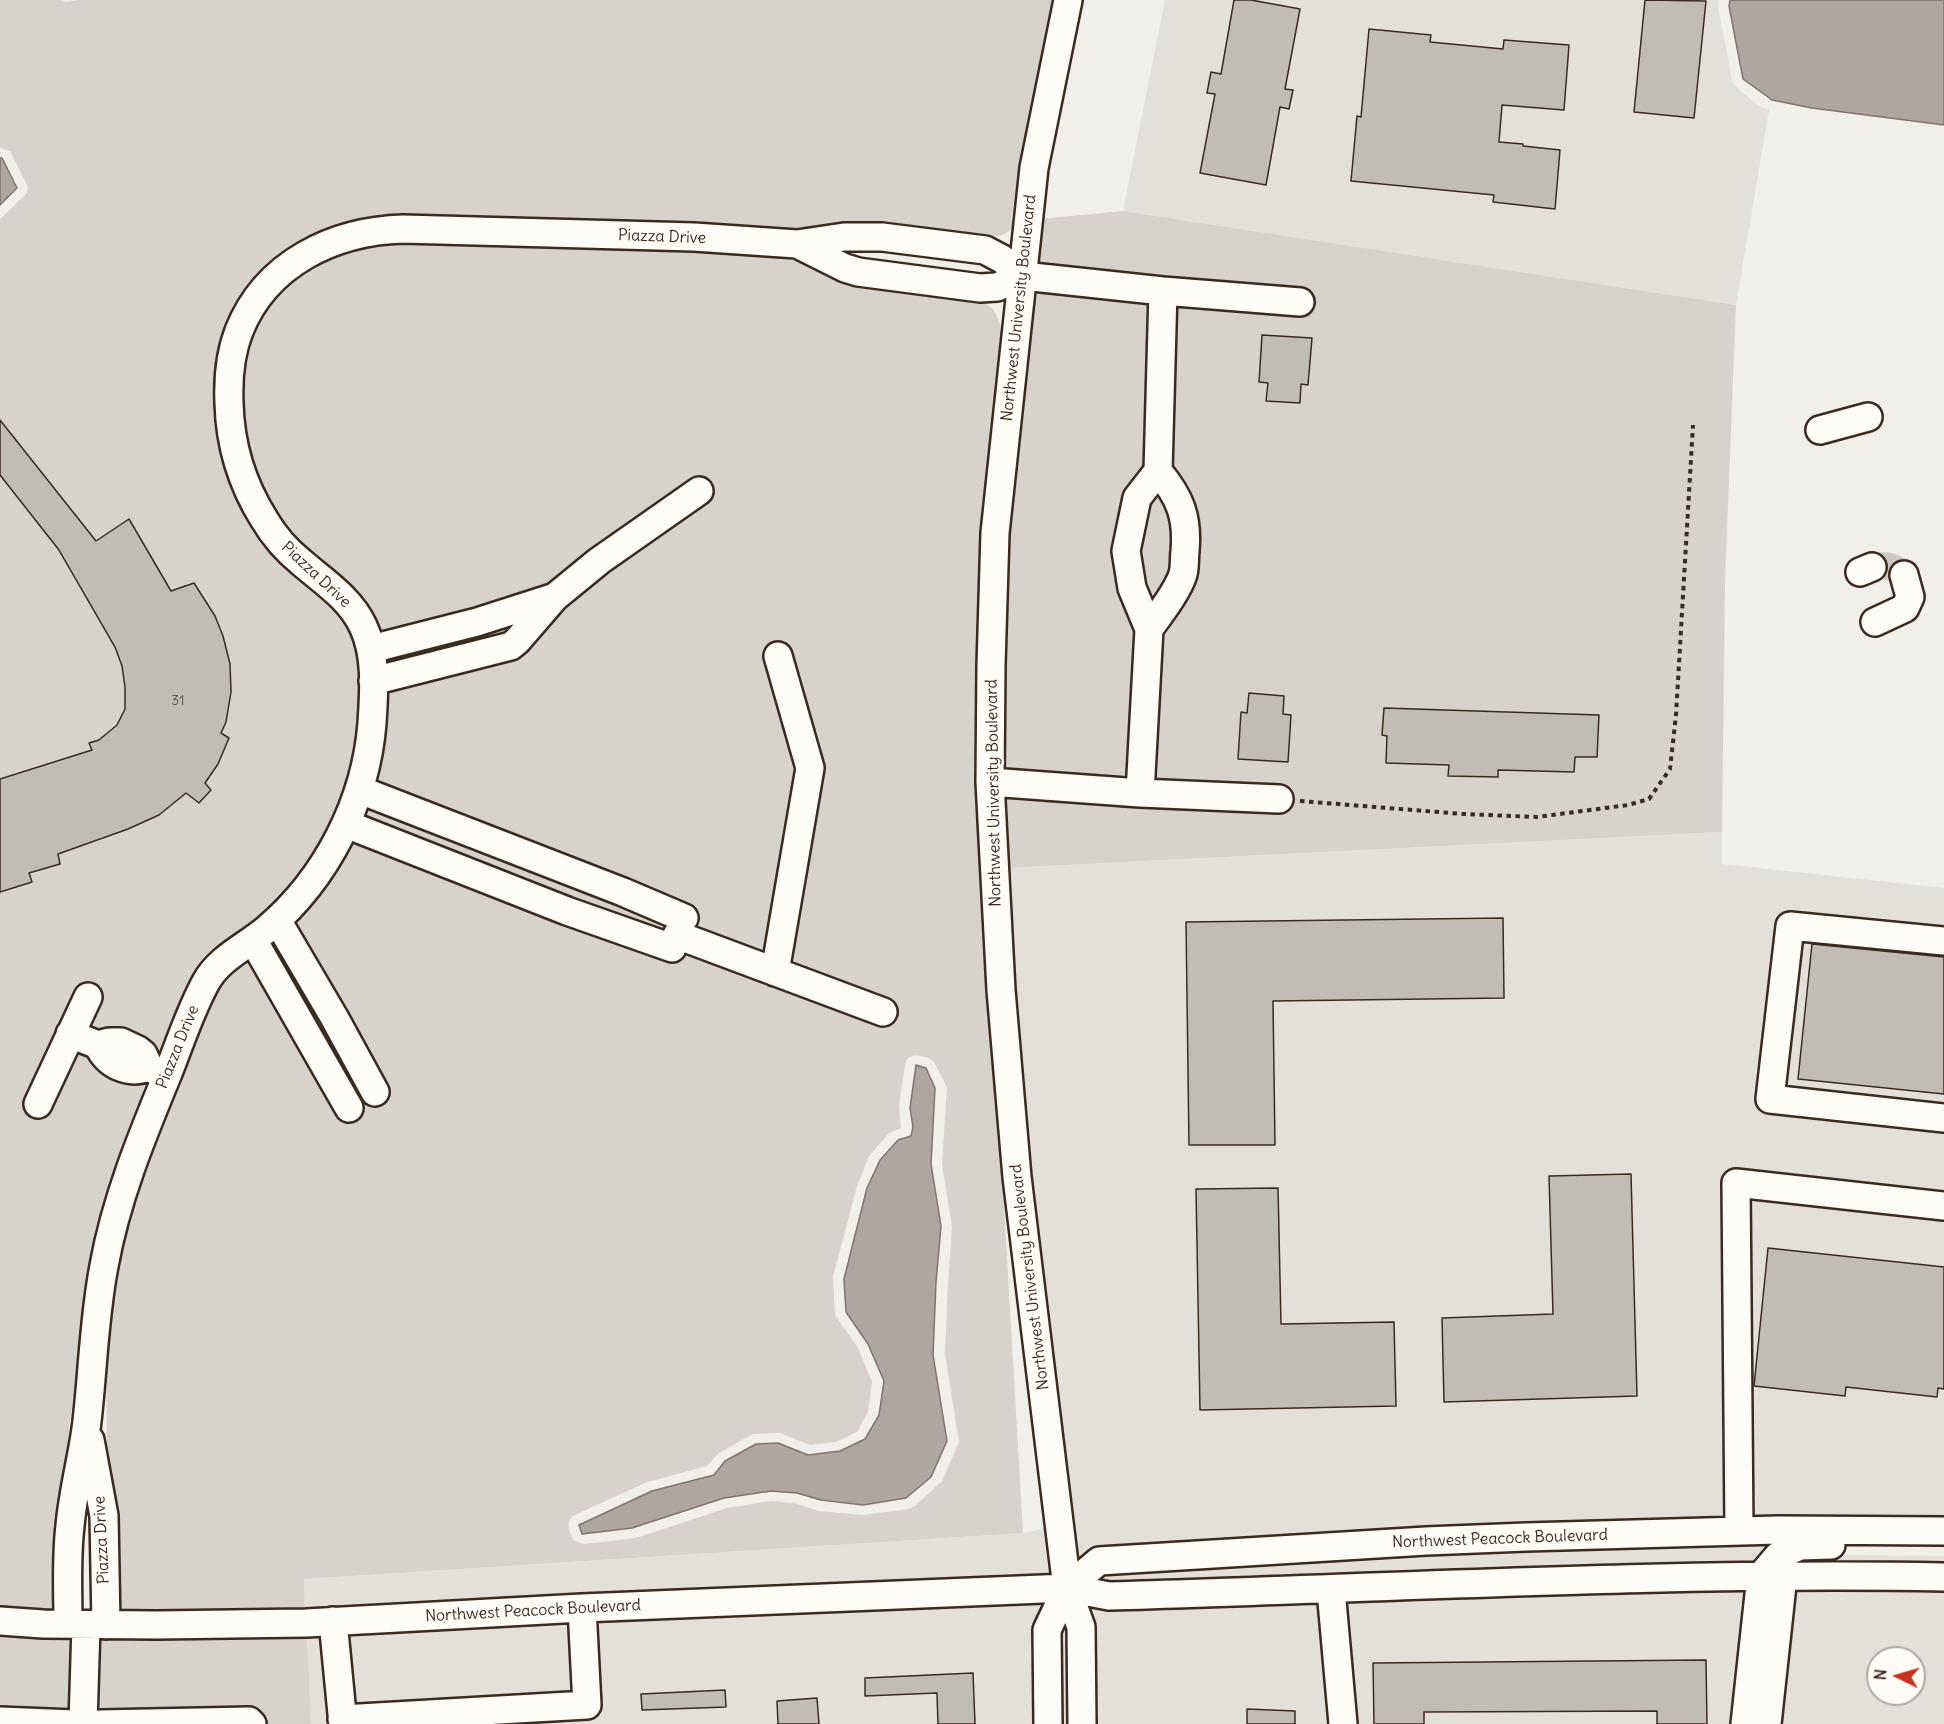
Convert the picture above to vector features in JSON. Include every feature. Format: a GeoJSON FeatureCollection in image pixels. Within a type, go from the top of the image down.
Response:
{"type":"FeatureCollection","features":[{"type":"Feature","properties":{"kind":"street","name":"Northwest University Boulevard"},"geometry":{"type":"LineString","coordinates":[[1068,0],[1034,168],[995,532],[990,782],[1001,990],[1017,1177],[1067,1588],[1081,1627],[1082,1724]]}},
{"type":"Feature","properties":{"kind":"street","name":"Piazza Drive"},"geometry":{"type":"LineString","coordinates":[[86,1624],[70,1525],[87,1421],[96,1316],[116,1211],[158,1071],[212,972],[277,920],[314,877],[346,824],[360,790],[369,746],[373,681],[371,649],[363,626],[352,608],[334,589],[289,551],[267,525],[248,490],[235,454],[229,405],[231,358],[245,318],[262,293],[298,260],[329,243],[362,233],[389,229],[633,235],[797,244],[863,236],[985,250],[1002,258],[1023,276],[989,288],[891,278],[845,268],[797,244]]}},
{"type":"Feature","properties":{"kind":"street"},"geometry":{"type":"LineString","coordinates":[[1023,276],[1163,291],[1300,302]]}},
{"type":"Feature","properties":{"kind":"street"},"geometry":{"type":"LineString","coordinates":[[1140,793],[1149,629],[1132,588],[1126,551],[1137,498],[1158,471],[1163,291]]}},
{"type":"Feature","properties":{"kind":"street"},"geometry":{"type":"LineString","coordinates":[[1820,430],[1868,417]]}},
{"type":"Feature","properties":{"kind":"street"},"geometry":{"type":"LineString","coordinates":[[1149,629],[1166,606],[1183,574],[1186,535],[1184,512],[1172,487],[1158,471]]}},
{"type":"Feature","properties":{"kind":"street"},"geometry":{"type":"LineString","coordinates":[[373,681],[510,646],[518,641],[555,597],[599,561],[699,491]]}},
{"type":"Feature","properties":{"kind":"street"},"geometry":{"type":"LineString","coordinates":[[1875,622],[1905,608],[1910,597],[1904,575]]}},
{"type":"Feature","properties":{"kind":"street"},"geometry":{"type":"LineString","coordinates":[[371,649],[477,622],[555,597]]}},
{"type":"Feature","properties":{"kind":"street"},"geometry":{"type":"LineString","coordinates":[[775,972],[810,768],[778,656]]}},
{"type":"Feature","properties":{"kind":"street"},"geometry":{"type":"LineString","coordinates":[[990,782],[1279,800]]}},
{"type":"Feature","properties":{"kind":"street"},"geometry":{"type":"LineString","coordinates":[[360,790],[623,892],[678,934]]}},
{"type":"Feature","properties":{"kind":"street"},"geometry":{"type":"LineString","coordinates":[[346,824],[567,912],[678,934],[883,1012]]}},
{"type":"Feature","properties":{"kind":"street"},"geometry":{"type":"LineString","coordinates":[[277,920],[375,1092]]}},
{"type":"Feature","properties":{"kind":"street"},"geometry":{"type":"LineString","coordinates":[[1944,942],[1791,926],[1770,1099],[1944,1118]]}},
{"type":"Feature","properties":{"kind":"street"},"geometry":{"type":"LineString","coordinates":[[253,940],[349,1108]]}},
{"type":"Feature","properties":{"kind":"street"},"geometry":{"type":"LineString","coordinates":[[38,1104],[88,997]]}},
{"type":"Feature","properties":{"kind":"street"},"geometry":{"type":"LineString","coordinates":[[70,1035],[98,1045],[121,1042],[143,1054],[158,1071]]}},
{"type":"Feature","properties":{"kind":"street"},"geometry":{"type":"LineString","coordinates":[[1738,1531],[1736,1183],[1944,1206]]}},
{"type":"Feature","properties":{"kind":"street","name":"Piazza Drive"},"geometry":{"type":"LineString","coordinates":[[86,1624],[104,1516],[87,1421]]}},
{"type":"Feature","properties":{"kind":"street","name":"Northwest Peacock Boulevard"},"geometry":{"type":"LineString","coordinates":[[1067,1588],[1099,1561],[1448,1540],[1738,1531],[1944,1532]]}},
{"type":"Feature","properties":{"kind":"street"},"geometry":{"type":"LineString","coordinates":[[1745,1724],[1772,1576],[1778,1556],[1800,1546],[1944,1546]]}},
{"type":"Feature","properties":{"kind":"street"},"geometry":{"type":"LineString","coordinates":[[1767,1724],[1772,1576]]}},
{"type":"Feature","properties":{"kind":"street","name":"Northwest Peacock Boulevard"},"geometry":{"type":"LineString","coordinates":[[0,1621],[169,1625],[333,1621],[582,1608],[1067,1588],[1103,1596],[1662,1577],[1944,1577]]}},
{"type":"Feature","properties":{"kind":"street"},"geometry":{"type":"LineString","coordinates":[[1048,1724],[1047,1630],[1067,1588]]}},
{"type":"Feature","properties":{"kind":"street"},"geometry":{"type":"LineString","coordinates":[[1331,1590],[1343,1724]]}},
{"type":"Feature","properties":{"kind":"street"},"geometry":{"type":"LineString","coordinates":[[333,1621],[342,1721],[588,1714],[582,1608]]}},
{"type":"Feature","properties":{"kind":"street"},"geometry":{"type":"LineString","coordinates":[[83,1724],[86,1624]]}},
{"type":"Feature","properties":{"kind":"street"},"geometry":{"type":"LineString","coordinates":[[0,1721],[74,1724]]}},
{"type":"Feature","properties":{"kind":"street"},"geometry":{"type":"LineString","coordinates":[[100,1724],[249,1721],[252,1724]]}},
{"type":"Feature","properties":{"kind":"path"},"geometry":{"type":"LineString","coordinates":[[1279,800],[1463,814],[1537,817],[1628,805],[1649,799],[1670,769],[1674,736],[1693,425]]}},
{"type":"Feature","properties":{"kind":"shaded area"},"geometry":{"type":"Polygon","coordinates":[[[0,0],[60,0],[66,2],[78,0],[1056,0],[1031,106],[1011,221],[1015,222],[1010,230],[1002,235],[983,238],[855,223],[779,230],[426,219],[263,275],[221,443],[352,629],[360,664],[360,726],[347,792],[316,854],[293,885],[265,913],[207,962],[87,1293],[60,1497],[54,1614],[0,1610],[0,219],[27,193],[28,187],[10,151],[0,148],[0,0]]]}},
{"type":"Feature","properties":{"kind":"shaded area"},"geometry":{"type":"Polygon","coordinates":[[[1165,0],[1718,0],[1733,84],[1757,105],[1769,110],[1736,305],[1123,211],[1165,0]]]}},
{"type":"Feature","properties":{"kind":"shaded area"},"geometry":{"type":"Polygon","coordinates":[[[1730,0],[1944,0],[1944,125],[1812,108],[1772,100],[1743,79],[1729,6],[1730,0]]]}},
{"type":"Feature","properties":{"kind":"shaded area"},"geometry":{"type":"Polygon","coordinates":[[[0,158],[17,188],[0,205],[0,158]]]}},
{"type":"Feature","properties":{"kind":"shaded area"},"geometry":{"type":"Polygon","coordinates":[[[1123,211],[1736,305],[1725,581],[1722,832],[1006,868],[1002,781],[1006,531],[1039,219],[1123,211]]]}},
{"type":"Feature","properties":{"kind":"shaded area"},"geometry":{"type":"Polygon","coordinates":[[[387,242],[768,253],[790,258],[841,281],[977,300],[992,308],[997,317],[1002,334],[984,520],[997,1086],[1023,1533],[304,1579],[305,1612],[118,1615],[117,1517],[107,1452],[106,1349],[111,1297],[127,1217],[150,1149],[216,989],[366,805],[359,598],[339,574],[289,534],[261,489],[252,468],[246,442],[242,392],[245,364],[251,339],[262,316],[277,295],[296,277],[319,262],[347,250],[387,242]],[[915,1055],[908,1058],[905,1064],[899,1106],[901,1128],[889,1133],[869,1156],[857,1186],[833,1277],[835,1315],[858,1348],[872,1382],[868,1412],[857,1432],[836,1442],[810,1445],[780,1433],[753,1434],[719,1453],[707,1466],[647,1482],[573,1516],[569,1525],[573,1540],[584,1544],[636,1538],[727,1508],[771,1501],[794,1503],[819,1511],[862,1515],[909,1509],[942,1481],[959,1442],[945,1354],[952,1227],[942,1164],[947,1087],[934,1062],[929,1058],[915,1055]]]}},
{"type":"Feature","properties":{"kind":"shaded area"},"geometry":{"type":"Polygon","coordinates":[[[1722,832],[1722,864],[1944,888],[1944,1521],[1076,1566],[1028,1176],[1012,990],[1006,868],[1722,832]]]}},
{"type":"Feature","properties":{"kind":"shaded area"},"geometry":{"type":"Polygon","coordinates":[[[916,1065],[926,1068],[935,1088],[931,1164],[941,1226],[933,1355],[947,1441],[931,1477],[906,1498],[863,1505],[821,1500],[797,1493],[771,1491],[724,1498],[632,1528],[582,1534],[579,1525],[652,1491],[714,1475],[725,1461],[756,1444],[778,1443],[808,1455],[840,1451],[865,1439],[879,1415],[884,1381],[868,1344],[846,1312],[844,1279],[867,1188],[880,1160],[898,1140],[911,1136],[913,1127],[910,1108],[916,1065]]]}},
{"type":"Feature","properties":{"kind":"shaded area"},"geometry":{"type":"Polygon","coordinates":[[[1048,1528],[1054,1578],[305,1612],[304,1579],[1023,1533],[1048,1528]]]}},
{"type":"Feature","properties":{"kind":"shaded area"},"geometry":{"type":"Polygon","coordinates":[[[1788,1540],[1756,1565],[1104,1586],[1090,1583],[1104,1571],[1427,1551],[1788,1540]]]}},
{"type":"Feature","properties":{"kind":"shaded area"},"geometry":{"type":"Polygon","coordinates":[[[1803,1556],[1944,1556],[1944,1567],[1785,1564],[1803,1556]]]}},
{"type":"Feature","properties":{"kind":"shaded area"},"geometry":{"type":"Polygon","coordinates":[[[1793,1586],[1944,1587],[1944,1724],[1779,1724],[1793,1586]]]}},
{"type":"Feature","properties":{"kind":"shaded area"},"geometry":{"type":"Polygon","coordinates":[[[1749,1587],[1733,1724],[1093,1724],[1084,1602],[1749,1587]]]}},
{"type":"Feature","properties":{"kind":"shaded area"},"geometry":{"type":"Polygon","coordinates":[[[1050,1598],[1036,1724],[311,1724],[307,1633],[1050,1598]]]}},
{"type":"Feature","properties":{"kind":"shaded area"},"geometry":{"type":"Polygon","coordinates":[[[1066,1618],[1069,1628],[1070,1724],[1059,1724],[1059,1632],[1066,1618]]]}},
{"type":"Feature","properties":{"kind":"shaded area"},"geometry":{"type":"Polygon","coordinates":[[[0,1631],[307,1633],[311,1724],[0,1724],[0,1631]]]}},
{"type":"Feature","properties":{"kind":"building"},"geometry":{"type":"Polygon","coordinates":[[[1234,0],[1251,0],[1300,9],[1285,89],[1293,90],[1289,109],[1280,107],[1266,185],[1200,173],[1215,94],[1207,93],[1211,72],[1221,74],[1234,0]]]}},
{"type":"Feature","properties":{"kind":"building"},"geometry":{"type":"Polygon","coordinates":[[[1645,0],[1706,1],[1694,118],[1634,112],[1645,0]]]}},
{"type":"Feature","properties":{"kind":"building"},"geometry":{"type":"Polygon","coordinates":[[[1369,29],[1431,35],[1430,42],[1503,49],[1504,40],[1569,45],[1564,110],[1502,105],[1499,142],[1560,150],[1555,209],[1493,202],[1494,195],[1351,181],[1357,116],[1361,117],[1369,29]]]}},
{"type":"Feature","properties":{"kind":"building"},"geometry":{"type":"Polygon","coordinates":[[[1262,335],[1312,338],[1308,385],[1301,384],[1300,403],[1266,401],[1268,383],[1259,382],[1262,335]]]}},
{"type":"Feature","properties":{"kind":"building"},"geometry":{"type":"Polygon","coordinates":[[[0,420],[96,541],[129,519],[171,591],[194,583],[215,616],[223,636],[230,664],[231,692],[226,722],[221,733],[229,738],[218,764],[205,783],[211,790],[199,803],[186,793],[159,815],[128,829],[58,854],[60,864],[29,873],[32,882],[0,892],[0,779],[92,750],[89,743],[99,740],[117,725],[125,709],[125,687],[122,666],[115,647],[59,550],[0,475],[0,420]]]}},
{"type":"Feature","properties":{"kind":"building"},"geometry":{"type":"Polygon","coordinates":[[[1249,693],[1284,696],[1283,714],[1291,715],[1288,762],[1238,759],[1241,712],[1247,713],[1249,693]]]}},
{"type":"Feature","properties":{"kind":"building"},"geometry":{"type":"Polygon","coordinates":[[[1384,708],[1599,715],[1597,757],[1575,757],[1574,772],[1498,770],[1498,777],[1448,776],[1449,765],[1386,763],[1387,736],[1382,735],[1384,708]]]}},
{"type":"Feature","properties":{"kind":"building"},"geometry":{"type":"Polygon","coordinates":[[[1503,918],[1504,998],[1273,1001],[1275,1145],[1189,1145],[1186,922],[1503,918]]]}},
{"type":"Feature","properties":{"kind":"building"},"geometry":{"type":"Polygon","coordinates":[[[1812,944],[1944,957],[1944,1094],[1798,1079],[1812,944]]]}},
{"type":"Feature","properties":{"kind":"building"},"geometry":{"type":"Polygon","coordinates":[[[1631,1174],[1637,1396],[1444,1402],[1442,1318],[1553,1314],[1549,1176],[1631,1174]]]}},
{"type":"Feature","properties":{"kind":"building"},"geometry":{"type":"Polygon","coordinates":[[[1278,1188],[1281,1324],[1394,1322],[1396,1406],[1200,1410],[1196,1189],[1278,1188]]]}},
{"type":"Feature","properties":{"kind":"building"},"geometry":{"type":"Polygon","coordinates":[[[1768,1248],[1944,1267],[1944,1389],[1938,1388],[1937,1397],[1846,1387],[1845,1396],[1754,1386],[1768,1248]]]}},
{"type":"Feature","properties":{"kind":"building"},"geometry":{"type":"Polygon","coordinates":[[[1706,1660],[1707,1724],[1657,1724],[1657,1711],[1424,1712],[1424,1724],[1374,1724],[1373,1663],[1706,1660]]]}},
{"type":"Feature","properties":{"kind":"building"},"geometry":{"type":"Polygon","coordinates":[[[973,1673],[975,1724],[938,1724],[937,1693],[865,1696],[865,1678],[973,1673]]]}},
{"type":"Feature","properties":{"kind":"building"},"geometry":{"type":"Polygon","coordinates":[[[725,1690],[726,1707],[642,1710],[641,1694],[725,1690]]]}},
{"type":"Feature","properties":{"kind":"building"},"geometry":{"type":"Polygon","coordinates":[[[817,1698],[819,1724],[778,1724],[777,1701],[817,1698]]]}},
{"type":"Feature","properties":{"kind":"building"},"geometry":{"type":"Polygon","coordinates":[[[1247,1709],[1295,1711],[1295,1724],[1247,1724],[1247,1709]]]}},
{"type":"Feature","properties":{"kind":"tunnel"},"geometry":{"type":"LineString","coordinates":[[1872,567],[1889,566],[1904,575]]}}]}
